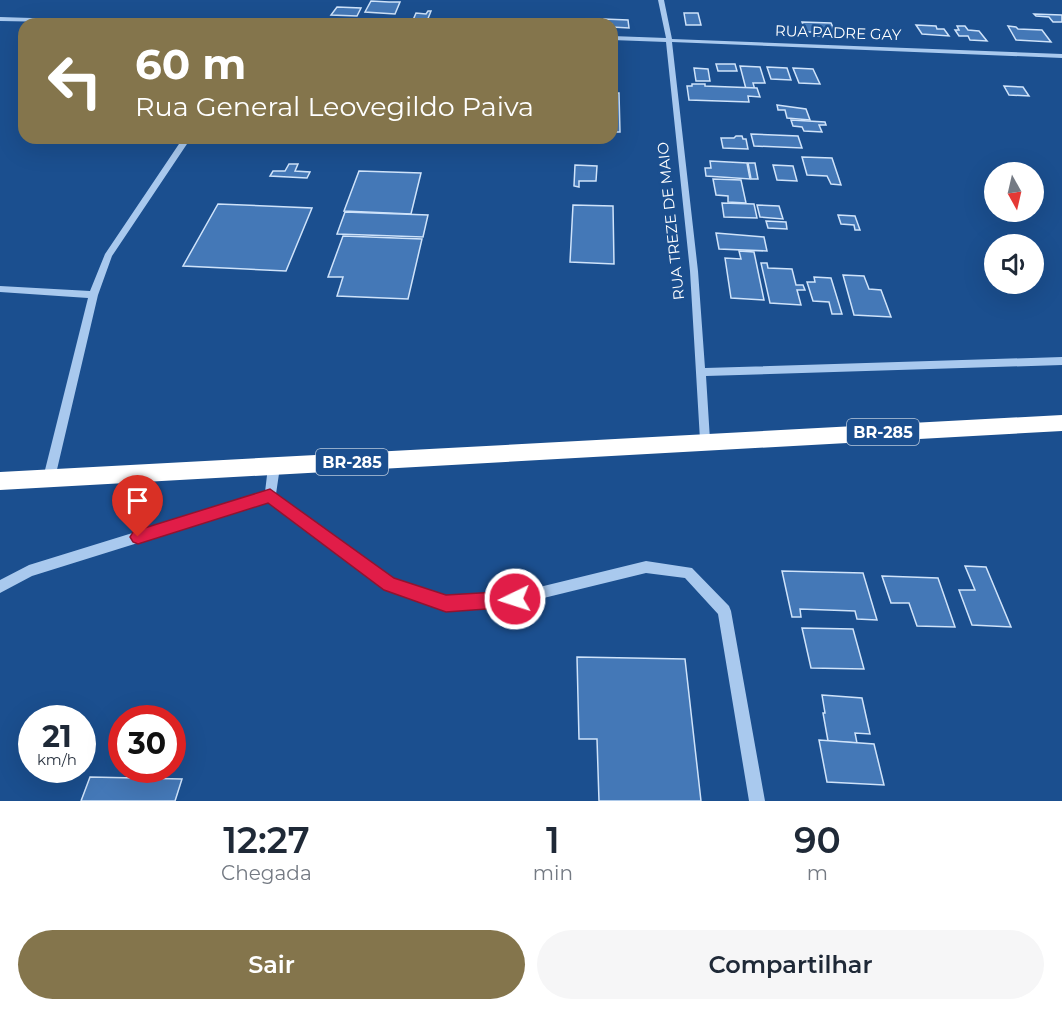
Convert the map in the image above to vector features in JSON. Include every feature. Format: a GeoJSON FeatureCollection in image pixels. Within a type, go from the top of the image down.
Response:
{"type":"FeatureCollection","features":[{"type":"Feature","properties":{"kind":"highway","name":"BR-285"},"geometry":{"type":"LineString","coordinates":[[0,481],[274,467],[705,440],[1062,423]]}},
{"type":"Feature","properties":{"kind":"street","name":"RUA TREZE DE MAIO"},"geometry":{"type":"LineString","coordinates":[[662,0],[669,40],[694,271],[705,440]]}},
{"type":"Feature","properties":{"kind":"street"},"geometry":{"type":"LineString","coordinates":[[0,19],[18,20]]}},
{"type":"Feature","properties":{"kind":"street","name":"RUA PADRE GAY"},"geometry":{"type":"LineString","coordinates":[[618,38],[1062,56]]}},
{"type":"Feature","properties":{"kind":"street"},"geometry":{"type":"LineString","coordinates":[[49,478],[93,295],[108,256],[183,144]]}},
{"type":"Feature","properties":{"kind":"street"},"geometry":{"type":"LineString","coordinates":[[0,290],[93,295]]}},
{"type":"Feature","properties":{"kind":"street"},"geometry":{"type":"LineString","coordinates":[[700,372],[1062,361]]}},
{"type":"Feature","properties":{"kind":"street"},"geometry":{"type":"LineString","coordinates":[[270,496],[274,467]]}},
{"type":"Feature","properties":{"kind":"street"},"geometry":{"type":"LineString","coordinates":[[0,587],[29,571],[270,496]]}},
{"type":"Feature","properties":{"kind":"street"},"geometry":{"type":"LineString","coordinates":[[270,496],[390,585],[446,604],[515,599],[646,567],[688,572],[724,611],[757,801]]}},
{"type":"Feature","properties":{"kind":"building"},"geometry":{"type":"Polygon","coordinates":[[[371,1],[400,2],[395,14],[365,12],[371,1]]]}},
{"type":"Feature","properties":{"kind":"building"},"geometry":{"type":"Polygon","coordinates":[[[337,7],[361,8],[357,16],[331,15],[337,7]]]}},
{"type":"Feature","properties":{"kind":"building"},"geometry":{"type":"Polygon","coordinates":[[[431,11],[428,18],[414,18],[416,13],[426,14],[431,11]]]}},
{"type":"Feature","properties":{"kind":"building"},"geometry":{"type":"Polygon","coordinates":[[[684,13],[698,13],[701,25],[686,25],[684,13]]]}},
{"type":"Feature","properties":{"kind":"building"},"geometry":{"type":"Polygon","coordinates":[[[1034,14],[1062,15],[1062,22],[1053,22],[1049,17],[1034,14]]]}},
{"type":"Feature","properties":{"kind":"building"},"geometry":{"type":"Polygon","coordinates":[[[618,20],[628,20],[629,28],[618,27],[618,20]]]}},
{"type":"Feature","properties":{"kind":"building"},"geometry":{"type":"Polygon","coordinates":[[[802,22],[831,23],[837,36],[817,36],[816,32],[806,32],[802,22]]]}},
{"type":"Feature","properties":{"kind":"building"},"geometry":{"type":"Polygon","coordinates":[[[916,25],[936,26],[937,29],[944,29],[949,36],[922,34],[916,25]]]}},
{"type":"Feature","properties":{"kind":"building"},"geometry":{"type":"Polygon","coordinates":[[[957,26],[979,31],[987,41],[970,40],[968,36],[959,36],[955,30],[959,30],[957,26]]]}},
{"type":"Feature","properties":{"kind":"building"},"geometry":{"type":"Polygon","coordinates":[[[1008,26],[1018,29],[1042,30],[1051,42],[1016,40],[1008,26]]]}},
{"type":"Feature","properties":{"kind":"building"},"geometry":{"type":"Polygon","coordinates":[[[716,64],[735,64],[737,71],[718,71],[716,64]]]}},
{"type":"Feature","properties":{"kind":"building"},"geometry":{"type":"Polygon","coordinates":[[[740,66],[760,67],[765,83],[753,83],[755,90],[746,89],[740,66]]]}},
{"type":"Feature","properties":{"kind":"building"},"geometry":{"type":"Polygon","coordinates":[[[767,67],[787,68],[791,80],[771,79],[767,67]]]}},
{"type":"Feature","properties":{"kind":"building"},"geometry":{"type":"Polygon","coordinates":[[[694,68],[708,69],[710,81],[696,81],[694,68]]]}},
{"type":"Feature","properties":{"kind":"building"},"geometry":{"type":"Polygon","coordinates":[[[793,68],[813,69],[820,84],[799,83],[793,68]]]}},
{"type":"Feature","properties":{"kind":"building"},"geometry":{"type":"Polygon","coordinates":[[[692,84],[757,88],[760,97],[748,96],[749,102],[689,100],[687,86],[692,86],[692,84]]]}},
{"type":"Feature","properties":{"kind":"building"},"geometry":{"type":"Polygon","coordinates":[[[1004,86],[1023,87],[1029,96],[1009,95],[1004,86]]]}},
{"type":"Feature","properties":{"kind":"building"},"geometry":{"type":"Polygon","coordinates":[[[618,93],[619,93],[620,132],[618,132],[618,93]]]}},
{"type":"Feature","properties":{"kind":"building"},"geometry":{"type":"Polygon","coordinates":[[[777,105],[806,109],[810,120],[787,118],[785,110],[778,110],[777,105]]]}},
{"type":"Feature","properties":{"kind":"building"},"geometry":{"type":"Polygon","coordinates":[[[791,120],[825,122],[826,125],[819,125],[822,132],[804,131],[802,127],[793,126],[791,120]]]}},
{"type":"Feature","properties":{"kind":"building"},"geometry":{"type":"Polygon","coordinates":[[[751,134],[798,136],[802,148],[754,146],[751,134]]]}},
{"type":"Feature","properties":{"kind":"building"},"geometry":{"type":"Polygon","coordinates":[[[736,136],[746,139],[748,149],[723,148],[721,138],[736,136]]]}},
{"type":"Feature","properties":{"kind":"building"},"geometry":{"type":"Polygon","coordinates":[[[802,157],[832,158],[841,185],[831,184],[827,176],[807,175],[802,157]]]}},
{"type":"Feature","properties":{"kind":"building"},"geometry":{"type":"Polygon","coordinates":[[[710,161],[747,163],[750,179],[706,176],[705,168],[711,168],[710,161]]]}},
{"type":"Feature","properties":{"kind":"building"},"geometry":{"type":"Polygon","coordinates":[[[748,163],[755,163],[758,179],[751,179],[748,163]]]}},
{"type":"Feature","properties":{"kind":"building"},"geometry":{"type":"Polygon","coordinates":[[[289,164],[298,164],[295,171],[310,172],[307,178],[270,176],[273,171],[285,171],[289,164]]]}},
{"type":"Feature","properties":{"kind":"building"},"geometry":{"type":"Polygon","coordinates":[[[575,165],[597,166],[596,181],[579,181],[579,187],[574,186],[575,165]]]}},
{"type":"Feature","properties":{"kind":"building"},"geometry":{"type":"Polygon","coordinates":[[[773,165],[793,166],[797,181],[777,180],[773,165]]]}},
{"type":"Feature","properties":{"kind":"building"},"geometry":{"type":"Polygon","coordinates":[[[359,171],[421,173],[411,214],[344,211],[359,171]]]}},
{"type":"Feature","properties":{"kind":"building"},"geometry":{"type":"Polygon","coordinates":[[[713,179],[741,180],[746,203],[728,202],[728,196],[716,195],[713,179]]]}},
{"type":"Feature","properties":{"kind":"building"},"geometry":{"type":"Polygon","coordinates":[[[722,203],[754,204],[757,218],[724,217],[722,203]]]}},
{"type":"Feature","properties":{"kind":"building"},"geometry":{"type":"Polygon","coordinates":[[[218,204],[312,208],[286,271],[183,266],[218,204]]]}},
{"type":"Feature","properties":{"kind":"building"},"geometry":{"type":"Polygon","coordinates":[[[573,205],[613,206],[614,264],[570,262],[573,205]]]}},
{"type":"Feature","properties":{"kind":"building"},"geometry":{"type":"Polygon","coordinates":[[[757,205],[779,206],[783,219],[760,217],[757,205]]]}},
{"type":"Feature","properties":{"kind":"building"},"geometry":{"type":"Polygon","coordinates":[[[345,212],[428,215],[423,237],[337,234],[345,212]]]}},
{"type":"Feature","properties":{"kind":"building"},"geometry":{"type":"Polygon","coordinates":[[[838,215],[855,216],[860,230],[855,230],[854,225],[841,224],[838,215]]]}},
{"type":"Feature","properties":{"kind":"building"},"geometry":{"type":"Polygon","coordinates":[[[766,221],[786,222],[787,229],[768,228],[766,221]]]}},
{"type":"Feature","properties":{"kind":"building"},"geometry":{"type":"Polygon","coordinates":[[[716,233],[764,237],[767,251],[719,249],[716,233]]]}},
{"type":"Feature","properties":{"kind":"building"},"geometry":{"type":"Polygon","coordinates":[[[343,236],[422,239],[408,299],[337,296],[343,277],[328,277],[343,236]]]}},
{"type":"Feature","properties":{"kind":"building"},"geometry":{"type":"Polygon","coordinates":[[[739,251],[754,252],[764,300],[731,298],[725,258],[741,259],[739,251]]]}},
{"type":"Feature","properties":{"kind":"building"},"geometry":{"type":"Polygon","coordinates":[[[761,263],[767,263],[768,268],[792,269],[796,285],[803,285],[805,290],[797,290],[801,305],[770,303],[761,263]]]}},
{"type":"Feature","properties":{"kind":"building"},"geometry":{"type":"Polygon","coordinates":[[[843,275],[864,276],[869,289],[881,290],[891,317],[854,315],[843,275]]]}},
{"type":"Feature","properties":{"kind":"building"},"geometry":{"type":"Polygon","coordinates":[[[814,277],[831,278],[842,314],[832,314],[829,302],[813,301],[807,282],[815,282],[814,277]]]}},
{"type":"Feature","properties":{"kind":"building"},"geometry":{"type":"Polygon","coordinates":[[[965,566],[986,567],[1011,627],[972,625],[959,590],[975,590],[965,566]]]}},
{"type":"Feature","properties":{"kind":"building"},"geometry":{"type":"Polygon","coordinates":[[[782,571],[863,573],[877,620],[857,619],[855,611],[800,609],[801,617],[792,617],[782,571]]]}},
{"type":"Feature","properties":{"kind":"building"},"geometry":{"type":"Polygon","coordinates":[[[882,576],[938,578],[955,627],[917,626],[909,603],[891,603],[882,576]]]}},
{"type":"Feature","properties":{"kind":"building"},"geometry":{"type":"Polygon","coordinates":[[[802,628],[853,629],[864,669],[811,668],[802,628]]]}},
{"type":"Feature","properties":{"kind":"building"},"geometry":{"type":"Polygon","coordinates":[[[577,657],[685,659],[701,801],[599,801],[597,739],[579,739],[577,657]]]}},
{"type":"Feature","properties":{"kind":"building"},"geometry":{"type":"Polygon","coordinates":[[[822,695],[862,698],[870,734],[855,733],[857,743],[828,741],[822,695]]]}},
{"type":"Feature","properties":{"kind":"building"},"geometry":{"type":"Polygon","coordinates":[[[819,740],[874,744],[884,785],[827,782],[819,740]]]}},
{"type":"Feature","properties":{"kind":"building"},"geometry":{"type":"Polygon","coordinates":[[[96,777],[108,777],[108,783],[181,783],[175,801],[81,801],[88,783],[96,783],[96,777]]]}},
{"type":"Feature","properties":{"kind":"route"},"geometry":{"type":"LineString","coordinates":[[138,537],[270,496],[390,585],[446,604],[515,599]]}}]}
